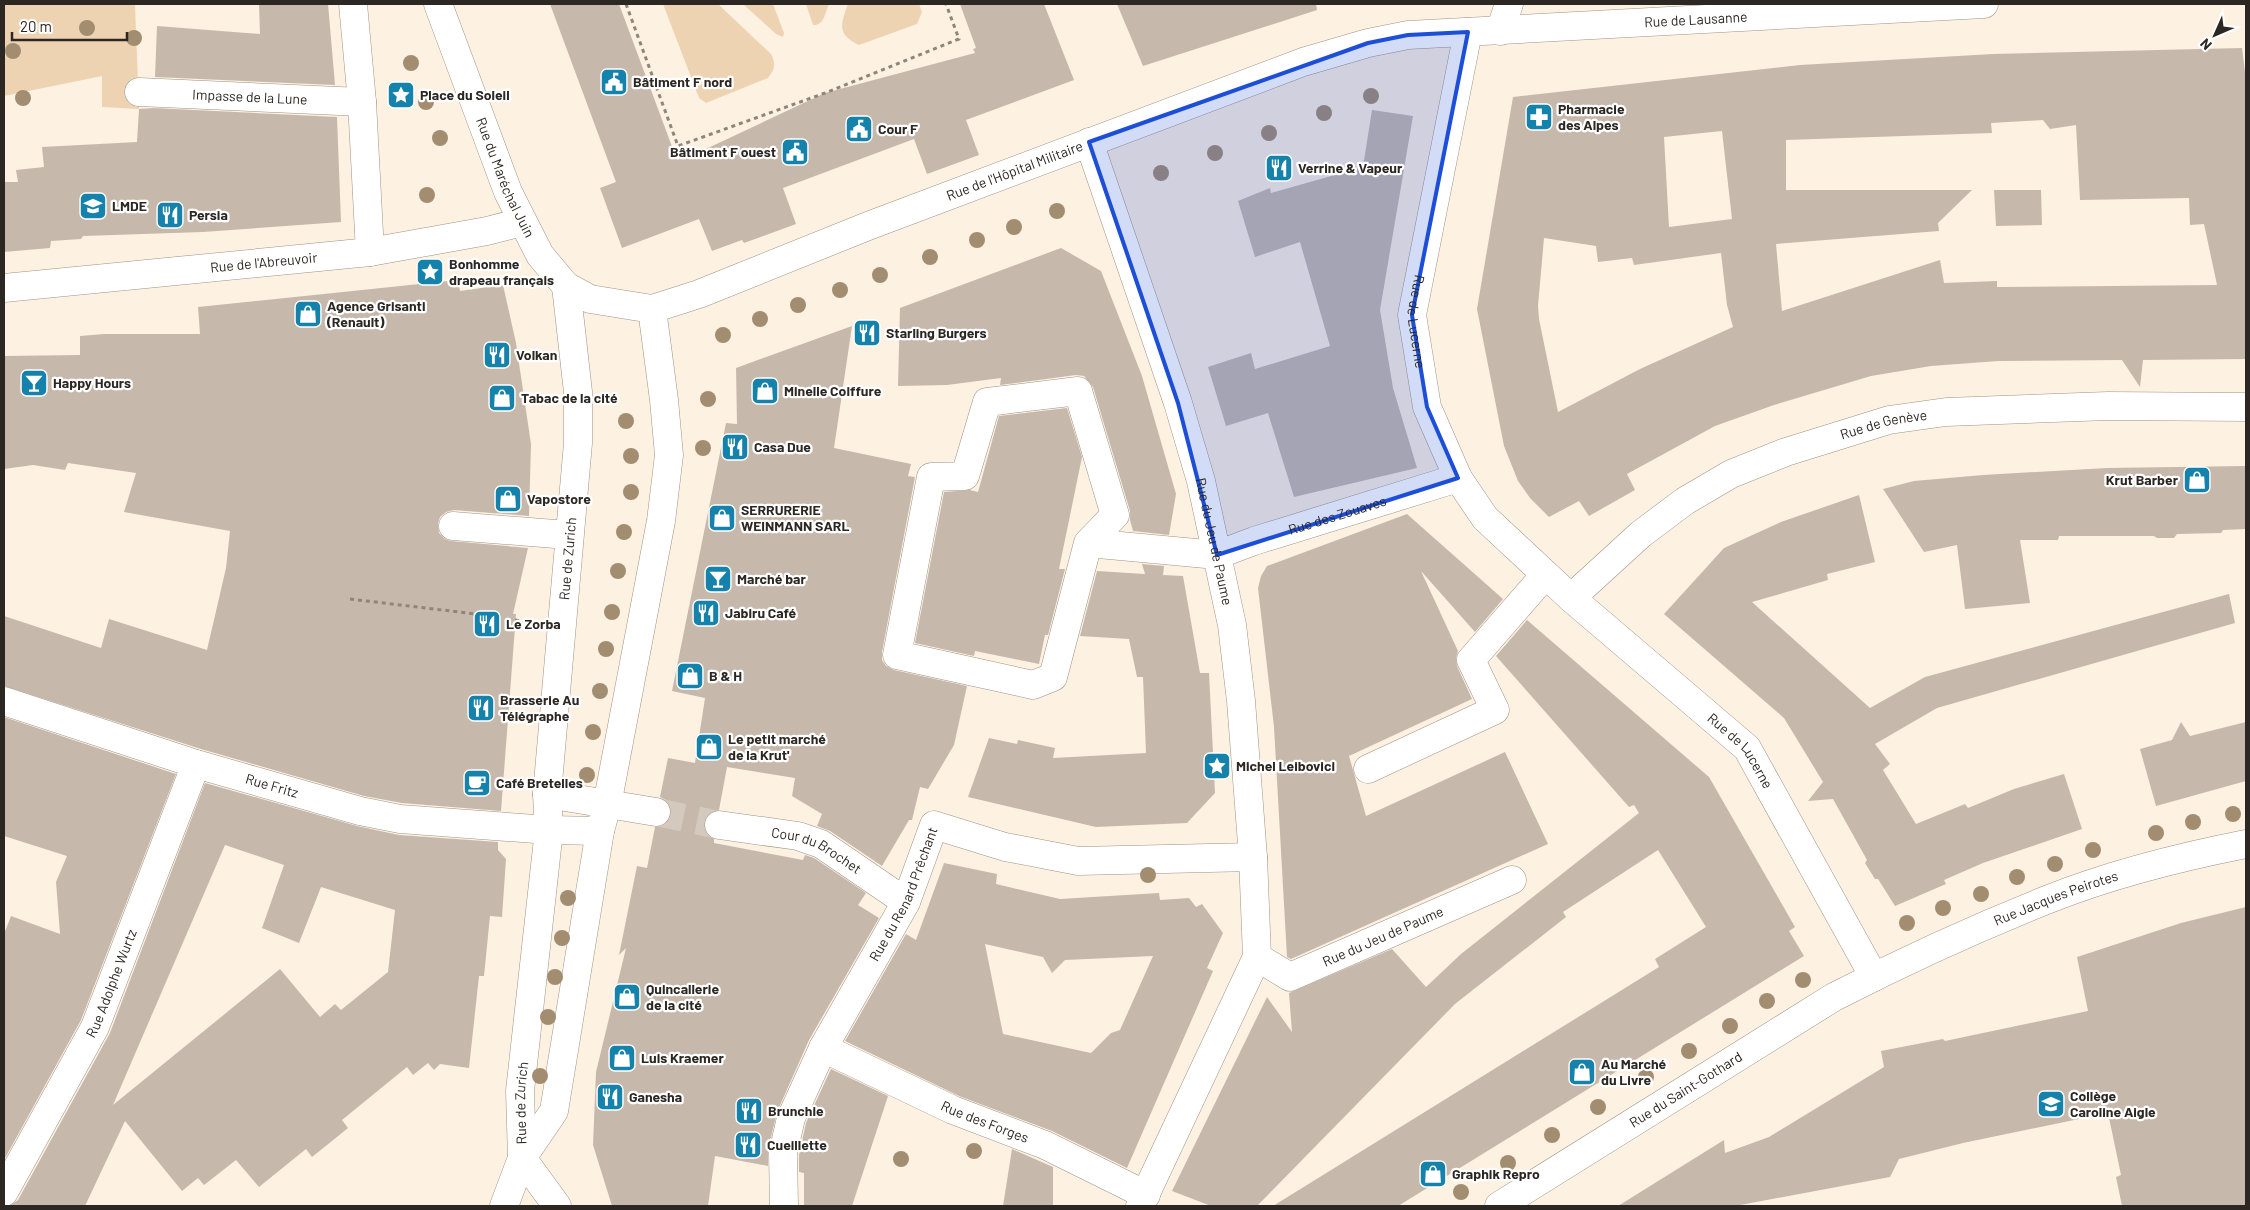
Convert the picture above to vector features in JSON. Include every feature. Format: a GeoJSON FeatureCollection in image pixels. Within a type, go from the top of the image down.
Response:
{"type":"FeatureCollection","features":[{"type":"Feature","properties":{"kind":"street"},"geometry":{"type":"LineString","coordinates":[[353,4],[362,102],[370,252]]}},
{"type":"Feature","properties":{"kind":"street","name":"Rue du Maréchal Juin"},"geometry":{"type":"LineString","coordinates":[[438,4],[498,165],[522,222],[540,255],[566,286]]}},
{"type":"Feature","properties":{"kind":"street"},"geometry":{"type":"LineString","coordinates":[[1500,31],[1509,4]]}},
{"type":"Feature","properties":{"kind":"street","name":"Rue de Lausanne"},"geometry":{"type":"LineString","coordinates":[[1468,32],[1984,4]]}},
{"type":"Feature","properties":{"kind":"street","name":"Rue de l'Hôpital Militaire"},"geometry":{"type":"LineString","coordinates":[[566,286],[590,299],[652,309],[699,294],[868,226],[1303,62],[1368,43],[1408,35],[1468,32]]}},
{"type":"Feature","properties":{"kind":"street","name":"Rue de Lucerne"},"geometry":{"type":"LineString","coordinates":[[1468,32],[1412,315],[1427,407],[1458,478],[1485,518],[1571,598],[1747,748],[1874,977]]}},
{"type":"Feature","properties":{"kind":"street","name":"Impasse de la Lune"},"geometry":{"type":"LineString","coordinates":[[139,92],[362,102]]}},
{"type":"Feature","properties":{"kind":"street","name":"Rue du Jeu de Paume"},"geometry":{"type":"LineString","coordinates":[[1089,142],[1178,403],[1201,482],[1232,625],[1241,701],[1252,858],[1257,958],[1143,1201]]}},
{"type":"Feature","properties":{"kind":"street","name":"Rue de l'Abreuvoir"},"geometry":{"type":"LineString","coordinates":[[4,288],[370,252],[487,231],[522,222]]}},
{"type":"Feature","properties":{"kind":"street","name":"Rue de Zurich"},"geometry":{"type":"LineString","coordinates":[[522,1158],[520,1091],[549,830],[547,794],[568,535],[578,443],[578,392],[566,286]]}},
{"type":"Feature","properties":{"kind":"street","name":"Rue de Zurich"},"geometry":{"type":"LineString","coordinates":[[522,1158],[554,1111],[603,818],[661,521],[669,455],[652,309]]}},
{"type":"Feature","properties":{"kind":"street"},"geometry":{"type":"LineString","coordinates":[[1078,391],[1115,515],[1088,543],[1053,677],[1033,685],[897,655],[931,477],[965,476],[987,402],[1078,391]]}},
{"type":"Feature","properties":{"kind":"street","name":"Rue de Genève"},"geometry":{"type":"LineString","coordinates":[[1571,598],[1641,534],[1685,501],[1731,474],[1786,452],[1889,420],[1946,412],[2108,406],[2246,408]]}},
{"type":"Feature","properties":{"kind":"street","name":"Rue des Zouaves"},"geometry":{"type":"LineString","coordinates":[[1217,555],[1254,541],[1458,478]]}},
{"type":"Feature","properties":{"kind":"street"},"geometry":{"type":"LineString","coordinates":[[453,526],[568,535]]}},
{"type":"Feature","properties":{"kind":"street"},"geometry":{"type":"LineString","coordinates":[[1088,543],[1217,555]]}},
{"type":"Feature","properties":{"kind":"street"},"geometry":{"type":"LineString","coordinates":[[1368,769],[1495,710],[1470,660],[1545,575]]}},
{"type":"Feature","properties":{"kind":"street","name":"Rue Fritz"},"geometry":{"type":"LineString","coordinates":[[4,700],[196,764],[360,811],[400,819],[549,830]]}},
{"type":"Feature","properties":{"kind":"street","name":"Rue Adolphe Wurtz"},"geometry":{"type":"LineString","coordinates":[[4,1192],[95,1026],[196,764]]}},
{"type":"Feature","properties":{"kind":"street"},"geometry":{"type":"LineString","coordinates":[[547,794],[603,818]]}},
{"type":"Feature","properties":{"kind":"street"},"geometry":{"type":"LineString","coordinates":[[549,830],[603,818],[656,812]]}},
{"type":"Feature","properties":{"kind":"street","name":"Cour du Brochet"},"geometry":{"type":"LineString","coordinates":[[718,825],[798,836],[821,844],[906,902]]}},
{"type":"Feature","properties":{"kind":"street","name":"Rue du Renard Prêchant"},"geometry":{"type":"LineString","coordinates":[[784,1206],[783,1153],[789,1127],[823,1048],[906,902],[934,825],[1005,847],[1078,861],[1252,858]]}},
{"type":"Feature","properties":{"kind":"street","name":"Rue Jacques Peirotes"},"geometry":{"type":"LineString","coordinates":[[1874,977],[1980,927],[2050,898],[2172,860],[2246,844]]}},
{"type":"Feature","properties":{"kind":"street","name":"Rue du Jeu de Paume"},"geometry":{"type":"LineString","coordinates":[[1257,958],[1290,978],[1512,880]]}},
{"type":"Feature","properties":{"kind":"street","name":"Rue du Saint-Gothard"},"geometry":{"type":"LineString","coordinates":[[1499,1206],[1834,997],[1874,977]]}},
{"type":"Feature","properties":{"kind":"street","name":"Rue des Forges"},"geometry":{"type":"LineString","coordinates":[[823,1048],[953,1110],[1045,1145],[1143,1201]]}},
{"type":"Feature","properties":{"kind":"street"},"geometry":{"type":"LineString","coordinates":[[504,1206],[522,1158]]}},
{"type":"Feature","properties":{"kind":"street"},"geometry":{"type":"LineString","coordinates":[[522,1158],[557,1206]]}},
{"type":"Feature","properties":{"kind":"path"},"geometry":{"type":"LineString","coordinates":[[626,4],[678,146],[825,93],[959,39],[946,4]]}},
{"type":"Feature","properties":{"kind":"path"},"geometry":{"type":"LineString","coordinates":[[350,599],[476,614]]}},
{"type":"Feature","properties":{"kind":"highlighted area"},"geometry":{"type":"Polygon","coordinates":[[[1468,32],[1412,315],[1427,407],[1458,478],[1217,555],[1178,403],[1089,142],[1368,43],[1408,35],[1468,32]]]}},
{"type":"Feature","properties":{"kind":"shaded area"},"geometry":{"type":"Polygon","coordinates":[[[4,4],[135,4],[139,109],[102,107],[102,76],[4,96],[4,4]]]}},
{"type":"Feature","properties":{"kind":"shaded area"},"geometry":{"type":"Polygon","coordinates":[[[663,4],[718,4],[771,54],[774,64],[768,78],[706,103],[699,98],[663,4]]]}},
{"type":"Feature","properties":{"kind":"shaded area"},"geometry":{"type":"Polygon","coordinates":[[[743,4],[773,4],[784,33],[783,37],[776,34],[743,4]]]}},
{"type":"Feature","properties":{"kind":"shaded area"},"geometry":{"type":"Polygon","coordinates":[[[806,4],[829,4],[824,18],[817,25],[813,25],[806,4]]]}},
{"type":"Feature","properties":{"kind":"shaded area"},"geometry":{"type":"Polygon","coordinates":[[[848,4],[919,4],[922,12],[917,24],[859,45],[847,37],[842,28],[848,4]]]}},
{"type":"Feature","properties":{"kind":"building"},"geometry":{"type":"Polygon","coordinates":[[[259,4],[328,4],[335,85],[155,77],[157,26],[260,34],[259,4]]]}},
{"type":"Feature","properties":{"kind":"building","name":"Cour F"},"geometry":{"type":"Polygon","coordinates":[[[550,4],[619,4],[677,160],[708,148],[825,93],[975,53],[973,49],[976,48],[960,4],[1044,4],[1074,80],[966,120],[979,155],[927,174],[914,139],[783,188],[796,224],[744,243],[742,240],[712,251],[699,219],[622,248],[600,188],[616,182],[550,4]]]}},
{"type":"Feature","properties":{"kind":"building"},"geometry":{"type":"Polygon","coordinates":[[[1117,4],[1316,4],[1317,10],[1143,66],[1117,4]]]}},
{"type":"Feature","properties":{"kind":"building"},"geometry":{"type":"Polygon","coordinates":[[[2242,48],[2246,80],[2246,359],[2143,360],[2140,387],[2122,360],[1998,361],[1931,366],[1871,376],[1774,405],[1715,426],[1627,474],[1635,490],[1589,516],[1579,501],[1549,517],[1530,498],[1518,481],[1504,446],[1477,309],[1513,97],[1800,65],[1993,54],[2242,48]],[[2043,120],[1991,123],[1992,133],[1786,140],[1786,190],[1972,190],[1938,223],[1939,231],[1776,244],[1782,311],[1940,260],[1944,283],[1997,281],[1997,287],[2217,285],[2204,224],[2190,225],[2189,198],[2080,200],[2076,125],[2050,129],[2043,120]],[[1722,131],[1664,137],[1669,227],[1732,219],[1722,131]],[[1544,238],[1538,306],[1558,412],[1640,369],[1733,327],[1727,305],[1721,253],[1634,265],[1632,258],[1598,262],[1596,246],[1544,238]]]}},
{"type":"Feature","properties":{"kind":"building"},"geometry":{"type":"Polygon","coordinates":[[[153,108],[337,117],[341,222],[203,232],[83,236],[81,239],[51,241],[50,248],[4,252],[4,182],[18,182],[16,170],[44,167],[42,147],[137,142],[139,109],[153,108]]]}},
{"type":"Feature","properties":{"kind":"building"},"geometry":{"type":"Polygon","coordinates":[[[1372,110],[1413,116],[1380,310],[1393,388],[1417,468],[1294,497],[1268,413],[1226,426],[1208,367],[1251,353],[1255,369],[1330,346],[1300,242],[1255,257],[1238,201],[1270,188],[1271,193],[1363,167],[1372,110]]]}},
{"type":"Feature","properties":{"kind":"building"},"geometry":{"type":"Polygon","coordinates":[[[1994,190],[2041,190],[2042,225],[1996,226],[1994,190]]]}},
{"type":"Feature","properties":{"kind":"building"},"geometry":{"type":"Polygon","coordinates":[[[1061,248],[1101,271],[1142,376],[1176,494],[1169,535],[1133,531],[1130,511],[1093,387],[1084,376],[1076,375],[1000,385],[1001,378],[947,385],[898,386],[900,308],[1061,248]]]}},
{"type":"Feature","properties":{"kind":"building"},"geometry":{"type":"Polygon","coordinates":[[[458,280],[460,291],[503,285],[516,343],[531,444],[529,516],[454,510],[446,512],[440,517],[438,524],[439,533],[445,539],[451,541],[528,548],[513,614],[516,614],[501,811],[402,803],[364,796],[201,749],[4,686],[4,616],[101,648],[109,619],[207,650],[226,568],[230,531],[124,512],[136,473],[68,463],[65,470],[33,465],[4,469],[4,356],[80,355],[80,336],[104,334],[200,334],[198,307],[458,280]]]}},
{"type":"Feature","properties":{"kind":"building"},"geometry":{"type":"Polygon","coordinates":[[[852,326],[834,448],[911,464],[908,476],[915,477],[882,660],[886,666],[894,670],[967,686],[954,745],[928,789],[920,787],[912,820],[909,820],[882,866],[830,831],[817,826],[822,814],[792,796],[795,778],[727,767],[719,810],[707,815],[704,822],[705,831],[714,839],[714,843],[803,860],[805,855],[814,858],[866,893],[858,905],[879,918],[809,1040],[777,1112],[768,1150],[768,1166],[715,1156],[708,1206],[612,1206],[593,1145],[596,1072],[626,948],[619,955],[637,866],[647,868],[655,827],[662,826],[668,822],[671,815],[670,806],[666,800],[660,797],[668,758],[695,763],[705,698],[672,691],[726,423],[737,424],[736,368],[852,326]]]}},
{"type":"Feature","properties":{"kind":"building"},"geometry":{"type":"Polygon","coordinates":[[[1067,408],[1082,457],[1059,569],[1065,569],[1048,635],[1045,635],[1039,664],[975,651],[974,656],[915,643],[944,492],[970,490],[978,492],[999,416],[1067,408]]]}},
{"type":"Feature","properties":{"kind":"building"},"geometry":{"type":"Polygon","coordinates":[[[2246,466],[2246,529],[2223,530],[2221,533],[2177,534],[2174,538],[2157,538],[2154,536],[2059,536],[2058,540],[2020,540],[2030,603],[1965,609],[1957,545],[1924,552],[1883,489],[1914,481],[1983,475],[2107,468],[2246,466]]]}},
{"type":"Feature","properties":{"kind":"building"},"geometry":{"type":"Polygon","coordinates":[[[1859,495],[1875,562],[1827,574],[1828,580],[1752,602],[1870,708],[1925,677],[2229,594],[2235,623],[1937,708],[1875,744],[1890,764],[1883,770],[1916,824],[1965,804],[1968,808],[2014,789],[2064,774],[2082,829],[1983,863],[1944,880],[1946,884],[1895,906],[1878,879],[1875,879],[1865,863],[1867,860],[1833,799],[1808,801],[1823,782],[1784,718],[1664,614],[1724,548],[1781,522],[1859,495]]]}},
{"type":"Feature","properties":{"kind":"building"},"geometry":{"type":"Polygon","coordinates":[[[1407,514],[1503,599],[1475,632],[1421,571],[1458,651],[1456,658],[1457,666],[1472,699],[1349,756],[1366,816],[1505,752],[1548,844],[1291,959],[1287,957],[1274,727],[1258,588],[1261,576],[1267,566],[1407,514]]]}},
{"type":"Feature","properties":{"kind":"building"},"geometry":{"type":"Polygon","coordinates":[[[1142,564],[1164,566],[1163,575],[1183,576],[1200,673],[1209,673],[1215,793],[1187,823],[1096,827],[968,797],[989,738],[1017,744],[1018,740],[1055,748],[1053,758],[1146,753],[1143,677],[1137,677],[1129,639],[1080,636],[1097,571],[1145,574],[1142,564]]]}},
{"type":"Feature","properties":{"kind":"building"},"geometry":{"type":"Polygon","coordinates":[[[1527,620],[1709,777],[1795,927],[1789,931],[1804,956],[1398,1206],[1273,1206],[1659,967],[1655,959],[1706,927],[1658,850],[1563,912],[1566,917],[1455,1004],[1257,1206],[1211,1206],[1172,1191],[1267,997],[1292,1032],[1289,993],[1392,949],[1426,987],[1461,954],[1639,813],[1634,805],[1629,807],[1496,656],[1527,620]]]}},
{"type":"Feature","properties":{"kind":"building"},"geometry":{"type":"Polygon","coordinates":[[[4,717],[176,774],[81,1020],[4,1160],[4,934],[11,916],[60,934],[56,882],[67,856],[4,836],[4,717]]]}},
{"type":"Feature","properties":{"kind":"building"},"geometry":{"type":"Polygon","coordinates":[[[2181,722],[2190,736],[2246,722],[2246,781],[2156,806],[2140,749],[2172,740],[2181,722]]]}},
{"type":"Feature","properties":{"kind":"building"},"geometry":{"type":"Polygon","coordinates":[[[205,783],[357,826],[399,835],[498,842],[498,850],[506,859],[502,917],[490,916],[484,976],[479,976],[469,1068],[440,1064],[434,1070],[428,1063],[413,1075],[407,1067],[342,1120],[348,1128],[332,1141],[312,1157],[306,1149],[259,1187],[236,1160],[204,1185],[198,1178],[182,1191],[125,1121],[85,1206],[9,1206],[18,1200],[110,1033],[205,783]],[[225,845],[113,1105],[280,969],[320,1017],[335,1004],[341,1010],[388,972],[395,910],[321,887],[299,943],[262,928],[284,865],[225,845]]]}},
{"type":"Feature","properties":{"kind":"building"},"geometry":{"type":"Polygon","coordinates":[[[944,863],[997,874],[996,884],[1060,899],[1159,893],[1160,900],[1189,898],[1196,907],[1202,904],[1223,933],[1207,968],[1213,971],[1127,1168],[1052,1131],[959,1096],[845,1041],[906,934],[916,940],[944,863]],[[985,944],[1003,1034],[1091,1053],[1111,1033],[1120,1030],[1153,956],[1065,960],[1052,973],[1043,957],[985,944]]]}},
{"type":"Feature","properties":{"kind":"building","name":"Collège Caroline Aigle"},"geometry":{"type":"Polygon","coordinates":[[[2246,907],[2246,1206],[2122,1206],[2116,1177],[2121,1175],[2108,1113],[1963,1143],[1899,1159],[1890,1177],[1735,1206],[1618,1206],[1724,1140],[1725,1153],[1769,1137],[1884,1067],[1881,1051],[1943,1039],[1945,1041],[2088,1011],[2077,957],[2181,923],[2246,907]]]}},
{"type":"Feature","properties":{"kind":"building"},"geometry":{"type":"Polygon","coordinates":[[[831,1069],[888,1096],[852,1206],[804,1206],[804,1173],[799,1172],[799,1155],[806,1123],[831,1069]]]}},
{"type":"Feature","properties":{"kind":"building"},"geometry":{"type":"Polygon","coordinates":[[[1012,1149],[1053,1167],[1053,1206],[1003,1206],[1012,1149]]]}},
{"type":"Feature","properties":{"kind":"tunnel"},"geometry":{"type":"LineString","coordinates":[[656,812],[719,825]]}},
{"type":"Feature","properties":{"kind":"place","name":"Bâtiment F nord"},"geometry":{"type":"Point","coordinates":[614,82]}},
{"type":"Feature","properties":{"kind":"place","name":"Place du Soleil"},"geometry":{"type":"Point","coordinates":[401,95]}},
{"type":"Feature","properties":{"kind":"place","name":"Pharmacie des Alpes"},"geometry":{"type":"Point","coordinates":[1539,117]}},
{"type":"Feature","properties":{"kind":"place","name":"Cour F"},"geometry":{"type":"Point","coordinates":[859,129]}},
{"type":"Feature","properties":{"kind":"place","name":"Bâtiment F ouest"},"geometry":{"type":"Point","coordinates":[795,152]}},
{"type":"Feature","properties":{"kind":"place","name":"Verrine & Vapeur"},"geometry":{"type":"Point","coordinates":[1279,168]}},
{"type":"Feature","properties":{"kind":"place","name":"LMDE"},"geometry":{"type":"Point","coordinates":[93,206]}},
{"type":"Feature","properties":{"kind":"place","name":"Persia"},"geometry":{"type":"Point","coordinates":[170,215]}},
{"type":"Feature","properties":{"kind":"place","name":"Bonhomme drapeau français"},"geometry":{"type":"Point","coordinates":[430,272]}},
{"type":"Feature","properties":{"kind":"place","name":"Agence Grisanti (Renault)"},"geometry":{"type":"Point","coordinates":[308,314]}},
{"type":"Feature","properties":{"kind":"place","name":"Starling Burgers"},"geometry":{"type":"Point","coordinates":[867,333]}},
{"type":"Feature","properties":{"kind":"place","name":"Volkan"},"geometry":{"type":"Point","coordinates":[497,355]}},
{"type":"Feature","properties":{"kind":"place","name":"Happy Hours"},"geometry":{"type":"Point","coordinates":[34,383]}},
{"type":"Feature","properties":{"kind":"place","name":"Minelle Coiffure"},"geometry":{"type":"Point","coordinates":[765,391]}},
{"type":"Feature","properties":{"kind":"place","name":"Tabac de la cité"},"geometry":{"type":"Point","coordinates":[502,398]}},
{"type":"Feature","properties":{"kind":"place","name":"Casa Due"},"geometry":{"type":"Point","coordinates":[735,447]}},
{"type":"Feature","properties":{"kind":"place","name":"Krut Barber"},"geometry":{"type":"Point","coordinates":[2197,480]}},
{"type":"Feature","properties":{"kind":"place","name":"Vapostore"},"geometry":{"type":"Point","coordinates":[508,499]}},
{"type":"Feature","properties":{"kind":"place","name":"SERRURERIE WEINMANN SARL"},"geometry":{"type":"Point","coordinates":[722,518]}},
{"type":"Feature","properties":{"kind":"place","name":"Marché bar"},"geometry":{"type":"Point","coordinates":[718,579]}},
{"type":"Feature","properties":{"kind":"place","name":"Jabiru Café"},"geometry":{"type":"Point","coordinates":[706,613]}},
{"type":"Feature","properties":{"kind":"place","name":"Le Zorba"},"geometry":{"type":"Point","coordinates":[487,624]}},
{"type":"Feature","properties":{"kind":"place","name":"B & H"},"geometry":{"type":"Point","coordinates":[690,676]}},
{"type":"Feature","properties":{"kind":"place","name":"Brasserie Au Télégraphe"},"geometry":{"type":"Point","coordinates":[481,708]}},
{"type":"Feature","properties":{"kind":"place","name":"Le petit marché de la Krut'"},"geometry":{"type":"Point","coordinates":[709,747]}},
{"type":"Feature","properties":{"kind":"place","name":"Michel Leibovici"},"geometry":{"type":"Point","coordinates":[1217,766]}},
{"type":"Feature","properties":{"kind":"place","name":"Café Bretelles"},"geometry":{"type":"Point","coordinates":[477,783]}},
{"type":"Feature","properties":{"kind":"place","name":"Quincallerie de la cité"},"geometry":{"type":"Point","coordinates":[627,997]}},
{"type":"Feature","properties":{"kind":"place","name":"Luis Kraemer"},"geometry":{"type":"Point","coordinates":[622,1058]}},
{"type":"Feature","properties":{"kind":"place","name":"Au Marché du Livre"},"geometry":{"type":"Point","coordinates":[1582,1072]}},
{"type":"Feature","properties":{"kind":"place","name":"Ganesha"},"geometry":{"type":"Point","coordinates":[610,1097]}},
{"type":"Feature","properties":{"kind":"place","name":"Collège Caroline Aigle"},"geometry":{"type":"Point","coordinates":[2051,1104]}},
{"type":"Feature","properties":{"kind":"place","name":"Brunchie"},"geometry":{"type":"Point","coordinates":[749,1111]}},
{"type":"Feature","properties":{"kind":"place","name":"Cueillette"},"geometry":{"type":"Point","coordinates":[748,1145]}},
{"type":"Feature","properties":{"kind":"place","name":"Graphik Repro"},"geometry":{"type":"Point","coordinates":[1433,1174]}}]}
